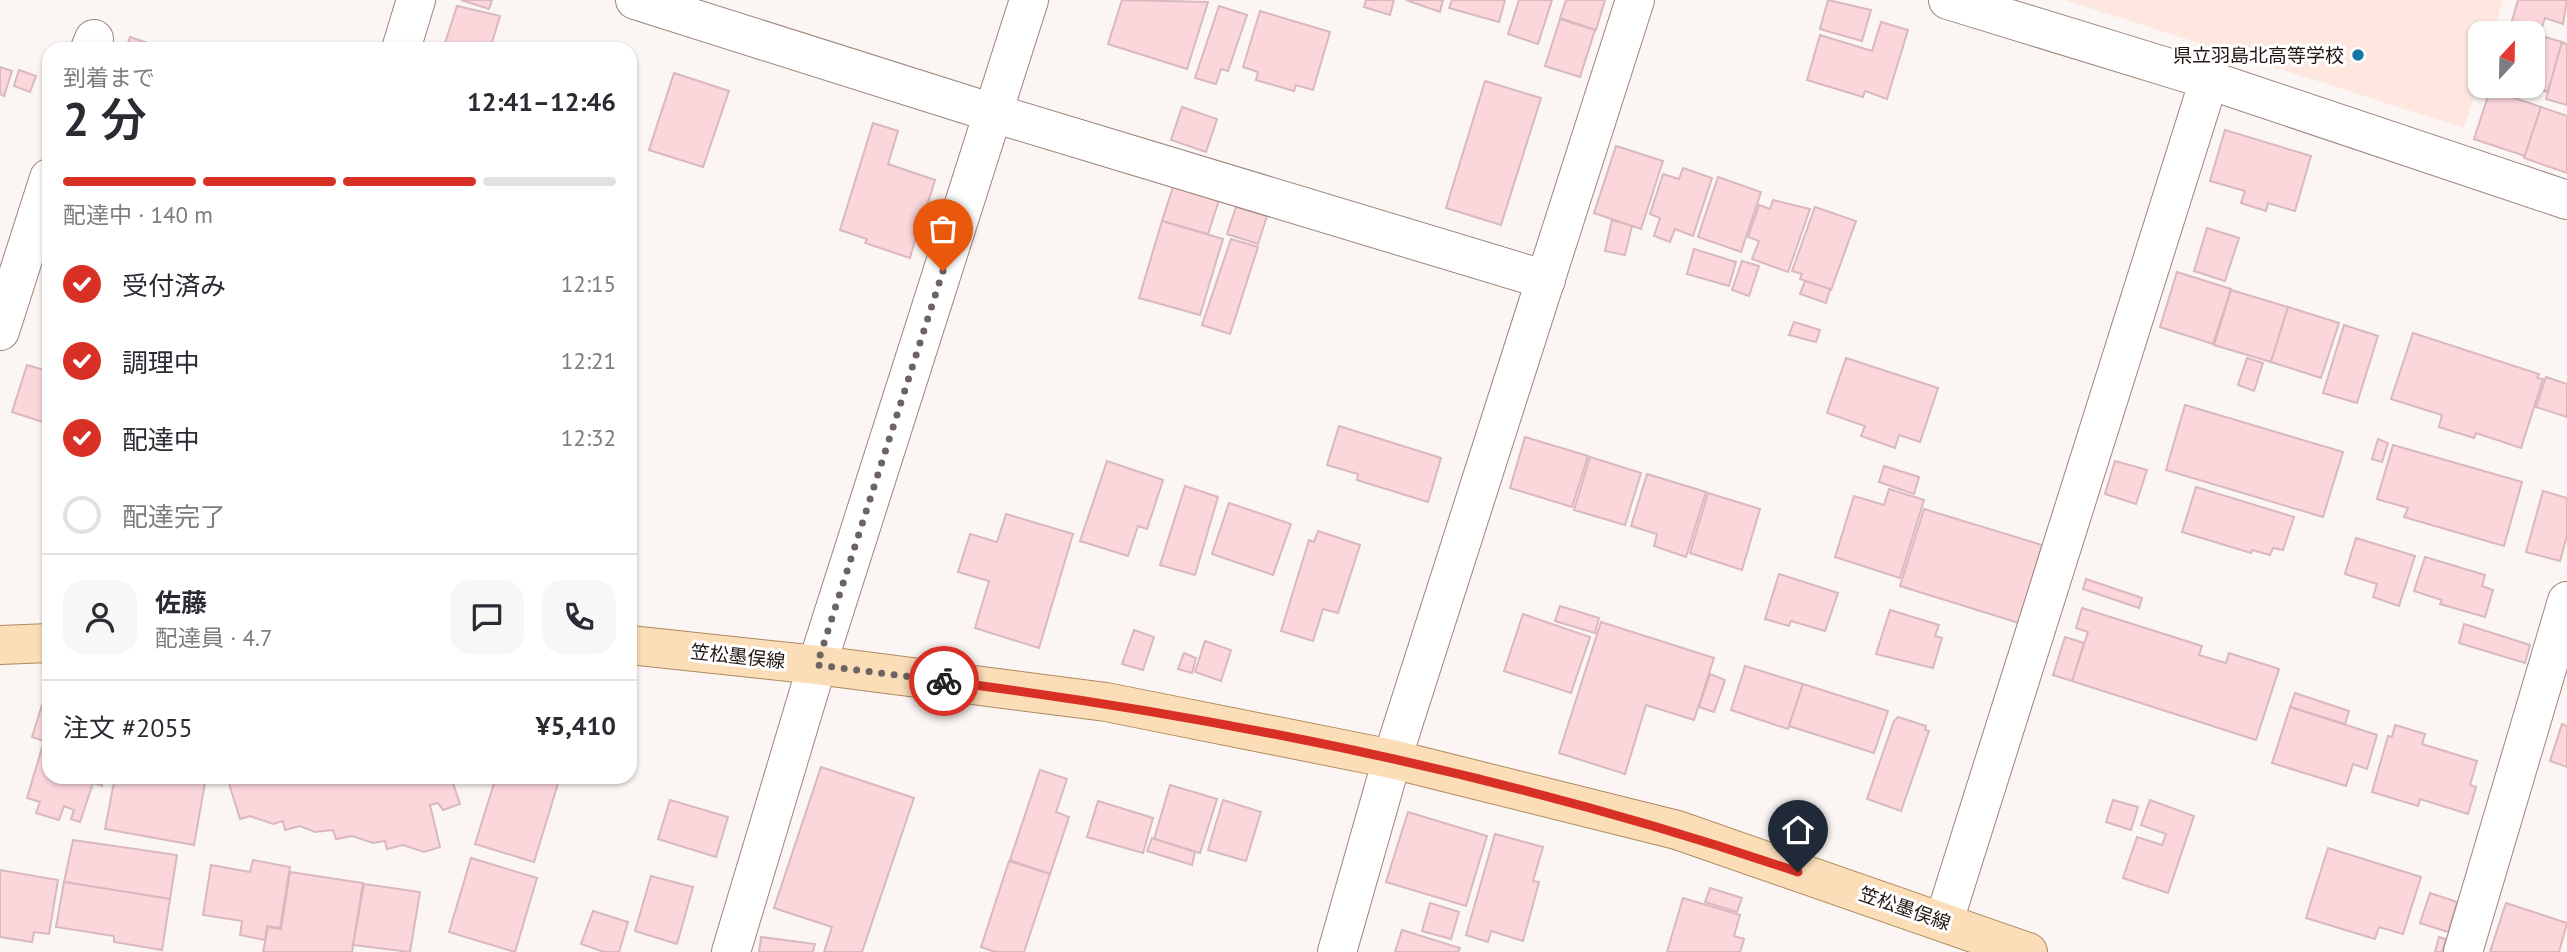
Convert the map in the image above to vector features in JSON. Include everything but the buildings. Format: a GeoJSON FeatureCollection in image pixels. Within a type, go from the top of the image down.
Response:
{"type":"FeatureCollection","features":[{"type":"Feature","properties":{"kind":"main road"},"geometry":{"type":"LineString","coordinates":[[0,645],[42,643]]}},
{"type":"Feature","properties":{"kind":"main road","name":"笠松墨俣線"},"geometry":{"type":"LineString","coordinates":[[637,646],[817,665],[1106,702],[1392,759],[1677,830],[2028,952]]}},
{"type":"Feature","properties":{"kind":"street"},"geometry":{"type":"LineString","coordinates":[[403,42],[416,0]]}},
{"type":"Feature","properties":{"kind":"street"},"geometry":{"type":"LineString","coordinates":[[635,0],[993,113],[1546,280]]}},
{"type":"Feature","properties":{"kind":"street"},"geometry":{"type":"LineString","coordinates":[[731,952],[817,665],[1029,0]]}},
{"type":"Feature","properties":{"kind":"street"},"geometry":{"type":"LineString","coordinates":[[1337,952],[1392,759],[1635,0]]}},
{"type":"Feature","properties":{"kind":"street"},"geometry":{"type":"LineString","coordinates":[[1948,0],[2209,80],[2567,200]]}},
{"type":"Feature","properties":{"kind":"street"},"geometry":{"type":"LineString","coordinates":[[1944,921],[2209,80]]}},
{"type":"Feature","properties":{"kind":"street"},"geometry":{"type":"LineString","coordinates":[[0,331],[42,200]]}},
{"type":"Feature","properties":{"kind":"street"},"geometry":{"type":"LineString","coordinates":[[2463,952],[2567,601]]}},
{"type":"Feature","properties":{"kind":"shaded area","name":"県立羽島北高等学校"},"geometry":{"type":"Polygon","coordinates":[[[2065,0],[2503,0],[2497,21],[2468,21],[2468,98],[2473,98],[2464,128],[2065,0]]]}},
{"type":"Feature","properties":{"kind":"way so far"},"geometry":{"type":"LineString","coordinates":[[943,271],[817,665],[944,681]]}},
{"type":"Feature","properties":{"kind":"place","name":"県立羽島北高等学校"},"geometry":{"type":"Point","coordinates":[2358,55]}},
{"type":"Feature","properties":{"kind":"route"},"geometry":{"type":"LineString","coordinates":[[944,681],[1106,702],[1392,759],[1677,830],[1798,872]]}}]}
